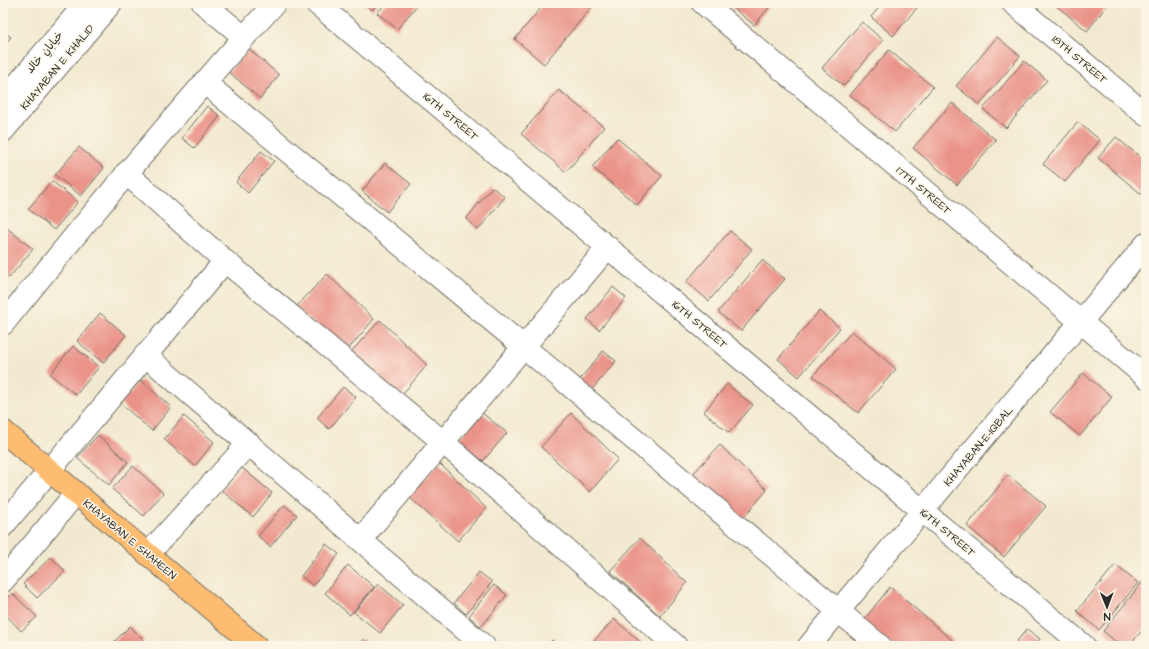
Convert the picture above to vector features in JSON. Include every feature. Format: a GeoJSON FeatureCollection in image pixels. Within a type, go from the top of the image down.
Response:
{"type":"FeatureCollection","features":[{"type":"Feature","properties":{"kind":"main road","name":"KHAYABAN E SHAHEEN"},"geometry":{"type":"LineString","coordinates":[[3,431],[256,646]]}},
{"type":"Feature","properties":{"kind":"street","name":"خیابانِ خالد"},"geometry":{"type":"LineString","coordinates":[[3,101],[86,3]]}},
{"type":"Feature","properties":{"kind":"street","name":"KHAYABAN E KHALID"},"geometry":{"type":"LineString","coordinates":[[3,132],[112,3]]}},
{"type":"Feature","properties":{"kind":"street"},"geometry":{"type":"LineString","coordinates":[[203,3],[244,37]]}},
{"type":"Feature","properties":{"kind":"street"},"geometry":{"type":"LineString","coordinates":[[3,324],[126,173],[204,82],[275,3]]}},
{"type":"Feature","properties":{"kind":"street","name":"16TH STREET"},"geometry":{"type":"LineString","coordinates":[[316,3],[1084,646]]}},
{"type":"Feature","properties":{"kind":"street","name":"17TH STREET"},"geometry":{"type":"LineString","coordinates":[[703,3],[1146,377]]}},
{"type":"Feature","properties":{"kind":"street","name":"18TH STREET"},"geometry":{"type":"LineString","coordinates":[[1013,3],[1146,115]]}},
{"type":"Feature","properties":{"kind":"street"},"geometry":{"type":"LineString","coordinates":[[204,82],[524,347],[880,646]]}},
{"type":"Feature","properties":{"kind":"street"},"geometry":{"type":"LineString","coordinates":[[126,173],[225,261],[443,442],[676,646]]}},
{"type":"Feature","properties":{"kind":"street","name":"KHAYABAN-E-IQBAL"},"geometry":{"type":"LineString","coordinates":[[809,646],[923,512],[1146,244]]}},
{"type":"Feature","properties":{"kind":"street"},"geometry":{"type":"LineString","coordinates":[[361,539],[608,247]]}},
{"type":"Feature","properties":{"kind":"street"},"geometry":{"type":"LineString","coordinates":[[3,526],[51,472],[225,261]]}},
{"type":"Feature","properties":{"kind":"street"},"geometry":{"type":"LineString","coordinates":[[146,355],[484,646]]}},
{"type":"Feature","properties":{"kind":"street"},"geometry":{"type":"LineString","coordinates":[[148,554],[249,443]]}},
{"type":"Feature","properties":{"kind":"street"},"geometry":{"type":"LineString","coordinates":[[3,581],[76,493]]}},
{"type":"Feature","properties":{"kind":"building"},"geometry":{"type":"Polygon","coordinates":[[[364,3],[378,3],[372,10],[364,3]]]}},
{"type":"Feature","properties":{"kind":"building"},"geometry":{"type":"Polygon","coordinates":[[[386,3],[419,3],[397,29],[377,13],[386,3]]]}},
{"type":"Feature","properties":{"kind":"building"},"geometry":{"type":"Polygon","coordinates":[[[545,3],[595,3],[544,64],[515,39],[545,3]]]}},
{"type":"Feature","properties":{"kind":"building"},"geometry":{"type":"Polygon","coordinates":[[[736,3],[773,3],[754,25],[732,7],[736,3]]]}},
{"type":"Feature","properties":{"kind":"building"},"geometry":{"type":"Polygon","coordinates":[[[883,3],[921,3],[893,36],[871,17],[883,3]]]}},
{"type":"Feature","properties":{"kind":"building"},"geometry":{"type":"Polygon","coordinates":[[[1053,3],[1109,3],[1087,31],[1053,3]]]}},
{"type":"Feature","properties":{"kind":"building"},"geometry":{"type":"Polygon","coordinates":[[[862,22],[883,40],[844,86],[822,68],[862,22]]]}},
{"type":"Feature","properties":{"kind":"building"},"geometry":{"type":"Polygon","coordinates":[[[3,31],[11,37],[3,46],[3,31]]]}},
{"type":"Feature","properties":{"kind":"building"},"geometry":{"type":"Polygon","coordinates":[[[997,37],[1020,56],[979,105],[956,86],[997,37]]]}},
{"type":"Feature","properties":{"kind":"building"},"geometry":{"type":"Polygon","coordinates":[[[249,49],[279,75],[260,99],[229,72],[249,49]]]}},
{"type":"Feature","properties":{"kind":"building"},"geometry":{"type":"Polygon","coordinates":[[[889,50],[933,87],[895,132],[850,95],[889,50]]]}},
{"type":"Feature","properties":{"kind":"building"},"geometry":{"type":"Polygon","coordinates":[[[1024,61],[1047,80],[1006,128],[983,109],[1024,61]]]}},
{"type":"Feature","properties":{"kind":"building"},"geometry":{"type":"Polygon","coordinates":[[[559,90],[604,127],[566,172],[521,134],[559,90]]]}},
{"type":"Feature","properties":{"kind":"building"},"geometry":{"type":"Polygon","coordinates":[[[952,103],[996,140],[957,185],[913,148],[952,103]]]}},
{"type":"Feature","properties":{"kind":"building"},"geometry":{"type":"Polygon","coordinates":[[[207,106],[220,116],[194,148],[182,138],[207,106]]]}},
{"type":"Feature","properties":{"kind":"building"},"geometry":{"type":"Polygon","coordinates":[[[1078,122],[1100,140],[1065,182],[1043,164],[1078,122]]]}},
{"type":"Feature","properties":{"kind":"building"},"geometry":{"type":"Polygon","coordinates":[[[1116,137],[1146,162],[1146,198],[1098,158],[1116,137]]]}},
{"type":"Feature","properties":{"kind":"building"},"geometry":{"type":"Polygon","coordinates":[[[617,138],[662,176],[637,205],[592,167],[617,138]]]}},
{"type":"Feature","properties":{"kind":"building"},"geometry":{"type":"Polygon","coordinates":[[[79,147],[104,168],[81,196],[55,175],[79,147]]]}},
{"type":"Feature","properties":{"kind":"building"},"geometry":{"type":"Polygon","coordinates":[[[261,151],[274,161],[248,193],[236,182],[261,151]]]}},
{"type":"Feature","properties":{"kind":"building"},"geometry":{"type":"Polygon","coordinates":[[[385,163],[411,184],[387,212],[362,191],[385,163]]]}},
{"type":"Feature","properties":{"kind":"building"},"geometry":{"type":"Polygon","coordinates":[[[52,181],[78,202],[54,230],[28,209],[52,181]]]}},
{"type":"Feature","properties":{"kind":"building"},"geometry":{"type":"Polygon","coordinates":[[[492,187],[505,197],[478,230],[466,219],[492,187]]]}},
{"type":"Feature","properties":{"kind":"building"},"geometry":{"type":"Polygon","coordinates":[[[7,228],[33,249],[9,278],[3,272],[3,233],[7,228]]]}},
{"type":"Feature","properties":{"kind":"building"},"geometry":{"type":"Polygon","coordinates":[[[730,231],[752,249],[709,301],[686,282],[730,231]]]}},
{"type":"Feature","properties":{"kind":"building"},"geometry":{"type":"Polygon","coordinates":[[[762,260],[785,279],[741,331],[718,312],[762,260]]]}},
{"type":"Feature","properties":{"kind":"building"},"geometry":{"type":"Polygon","coordinates":[[[327,274],[374,319],[346,352],[296,307],[327,274]]]}},
{"type":"Feature","properties":{"kind":"building"},"geometry":{"type":"Polygon","coordinates":[[[613,287],[626,298],[599,330],[587,319],[613,287]]]}},
{"type":"Feature","properties":{"kind":"building"},"geometry":{"type":"Polygon","coordinates":[[[819,311],[840,328],[799,377],[778,359],[819,311]]]}},
{"type":"Feature","properties":{"kind":"building"},"geometry":{"type":"Polygon","coordinates":[[[100,313],[126,335],[103,363],[77,341],[100,313]]]}},
{"type":"Feature","properties":{"kind":"building"},"geometry":{"type":"Polygon","coordinates":[[[380,320],[427,365],[399,398],[350,353],[380,320]]]}},
{"type":"Feature","properties":{"kind":"building"},"geometry":{"type":"Polygon","coordinates":[[[852,331],[896,369],[858,413],[813,376],[852,331]]]}},
{"type":"Feature","properties":{"kind":"building"},"geometry":{"type":"Polygon","coordinates":[[[73,346],[99,367],[76,395],[50,374],[73,346]]]}},
{"type":"Feature","properties":{"kind":"building"},"geometry":{"type":"Polygon","coordinates":[[[603,351],[616,361],[589,393],[577,383],[603,351]]]}},
{"type":"Feature","properties":{"kind":"building"},"geometry":{"type":"Polygon","coordinates":[[[1083,373],[1112,397],[1080,436],[1050,412],[1083,373]]]}},
{"type":"Feature","properties":{"kind":"building"},"geometry":{"type":"Polygon","coordinates":[[[141,380],[171,407],[152,431],[120,403],[141,380]]]}},
{"type":"Feature","properties":{"kind":"building"},"geometry":{"type":"Polygon","coordinates":[[[727,384],[753,405],[729,433],[704,412],[727,384]]]}},
{"type":"Feature","properties":{"kind":"building"},"geometry":{"type":"Polygon","coordinates":[[[343,387],[356,397],[329,429],[317,418],[343,387]]]}},
{"type":"Feature","properties":{"kind":"building"},"geometry":{"type":"Polygon","coordinates":[[[481,412],[507,433],[483,461],[458,440],[481,412]]]}},
{"type":"Feature","properties":{"kind":"building"},"geometry":{"type":"Polygon","coordinates":[[[571,413],[618,459],[590,492],[541,447],[571,413]]]}},
{"type":"Feature","properties":{"kind":"building"},"geometry":{"type":"Polygon","coordinates":[[[184,416],[214,442],[195,466],[164,439],[184,416]]]}},
{"type":"Feature","properties":{"kind":"building"},"geometry":{"type":"Polygon","coordinates":[[[98,435],[128,462],[109,485],[77,458],[98,435]]]}},
{"type":"Feature","properties":{"kind":"building"},"geometry":{"type":"Polygon","coordinates":[[[720,445],[767,490],[739,523],[689,478],[720,445]]]}},
{"type":"Feature","properties":{"kind":"building"},"geometry":{"type":"Polygon","coordinates":[[[439,463],[486,508],[458,541],[408,496],[439,463]]]}},
{"type":"Feature","properties":{"kind":"building"},"geometry":{"type":"Polygon","coordinates":[[[133,466],[163,493],[144,516],[112,489],[133,466]]]}},
{"type":"Feature","properties":{"kind":"building"},"geometry":{"type":"Polygon","coordinates":[[[241,467],[272,493],[253,517],[221,490],[241,467]]]}},
{"type":"Feature","properties":{"kind":"building"},"geometry":{"type":"Polygon","coordinates":[[[1008,475],[1046,506],[1004,557],[967,526],[1008,475]]]}},
{"type":"Feature","properties":{"kind":"building"},"geometry":{"type":"Polygon","coordinates":[[[284,505],[297,515],[270,547],[258,536],[284,505]]]}},
{"type":"Feature","properties":{"kind":"building"},"geometry":{"type":"Polygon","coordinates":[[[640,538],[687,583],[660,616],[610,571],[640,538]]]}},
{"type":"Feature","properties":{"kind":"building"},"geometry":{"type":"Polygon","coordinates":[[[326,544],[339,554],[313,586],[301,576],[326,544]]]}},
{"type":"Feature","properties":{"kind":"building"},"geometry":{"type":"Polygon","coordinates":[[[51,557],[65,571],[37,598],[23,584],[51,557]]]}},
{"type":"Feature","properties":{"kind":"building"},"geometry":{"type":"Polygon","coordinates":[[[348,565],[374,587],[350,615],[325,593],[348,565]]]}},
{"type":"Feature","properties":{"kind":"building"},"geometry":{"type":"Polygon","coordinates":[[[1115,565],[1138,583],[1099,630],[1077,611],[1115,565]]]}},
{"type":"Feature","properties":{"kind":"building"},"geometry":{"type":"Polygon","coordinates":[[[479,572],[492,582],[466,614],[454,603],[479,572]]]}},
{"type":"Feature","properties":{"kind":"building"},"geometry":{"type":"Polygon","coordinates":[[[1144,580],[1146,581],[1146,626],[1129,646],[1121,646],[1103,631],[1144,580]]]}},
{"type":"Feature","properties":{"kind":"building"},"geometry":{"type":"Polygon","coordinates":[[[378,584],[403,605],[380,633],[354,612],[378,584]]]}},
{"type":"Feature","properties":{"kind":"building"},"geometry":{"type":"Polygon","coordinates":[[[494,585],[507,595],[481,627],[469,616],[494,585]]]}},
{"type":"Feature","properties":{"kind":"building"},"geometry":{"type":"Polygon","coordinates":[[[890,587],[959,646],[892,646],[863,621],[890,587]]]}},
{"type":"Feature","properties":{"kind":"building"},"geometry":{"type":"Polygon","coordinates":[[[12,593],[37,617],[21,631],[3,612],[3,601],[12,593]]]}},
{"type":"Feature","properties":{"kind":"building"},"geometry":{"type":"Polygon","coordinates":[[[614,619],[644,645],[598,646],[593,642],[614,619]]]}},
{"type":"Feature","properties":{"kind":"building"},"geometry":{"type":"Polygon","coordinates":[[[130,626],[144,640],[138,646],[110,646],[130,626]]]}},
{"type":"Feature","properties":{"kind":"building"},"geometry":{"type":"Polygon","coordinates":[[[1027,629],[1040,639],[1034,646],[1013,646],[1027,629]]]}},
{"type":"Feature","properties":{"kind":"building"},"geometry":{"type":"Polygon","coordinates":[[[363,639],[371,646],[357,646],[363,639]]]}},
{"type":"Feature","properties":{"kind":"building"},"geometry":{"type":"Polygon","coordinates":[[[552,640],[559,646],[547,646],[552,640]]]}}]}
